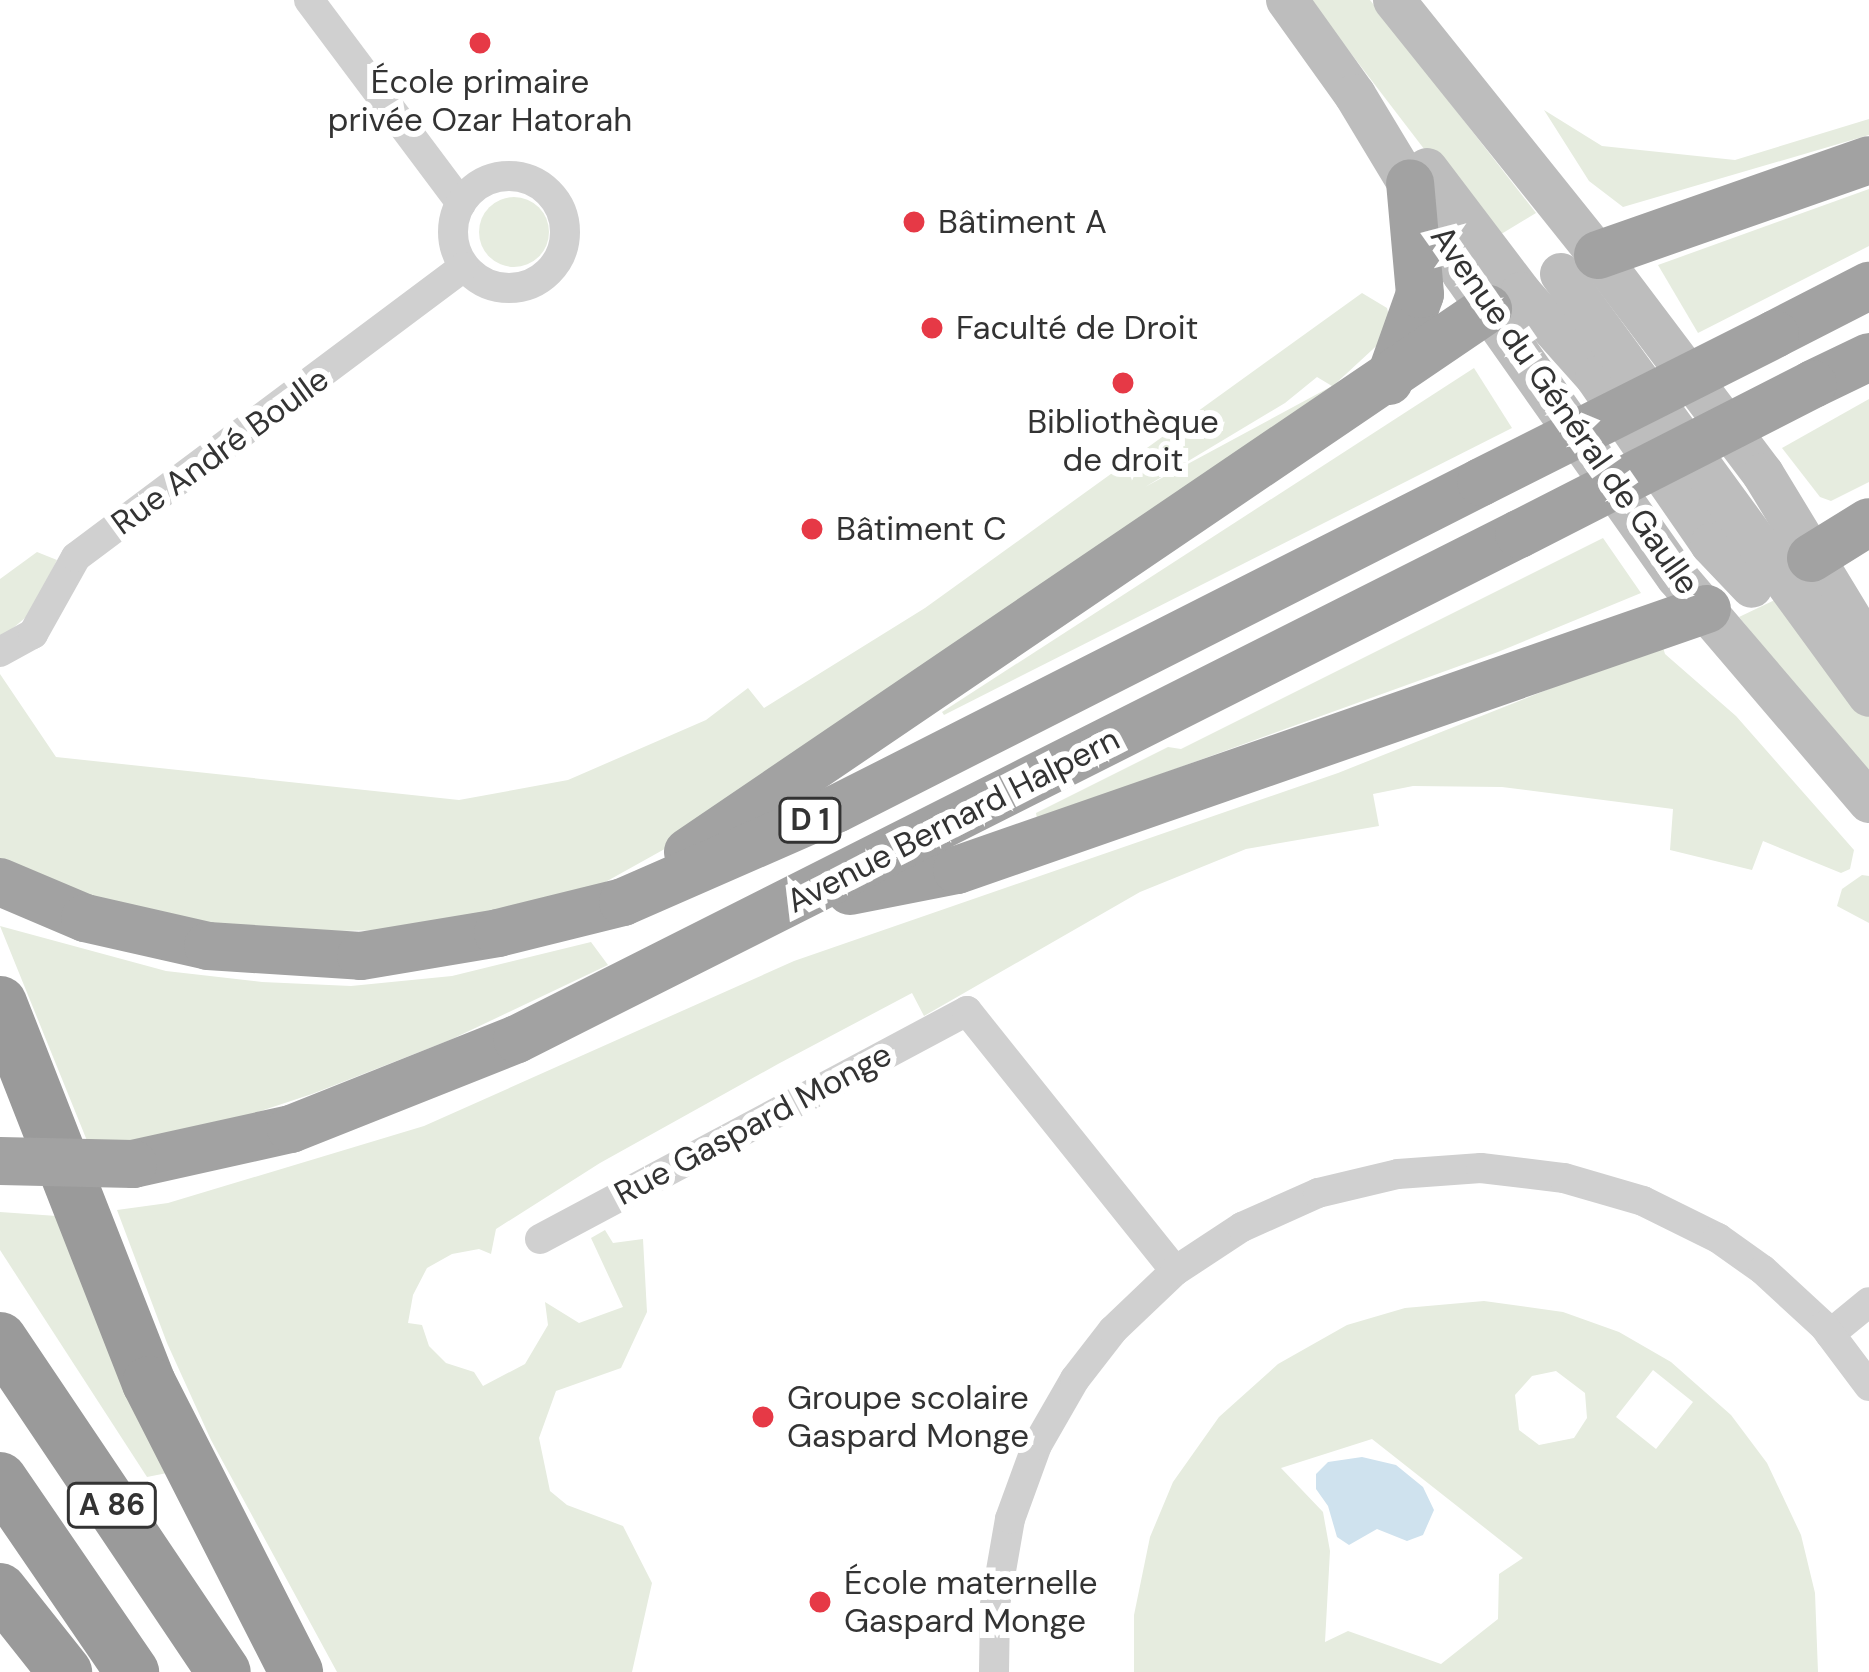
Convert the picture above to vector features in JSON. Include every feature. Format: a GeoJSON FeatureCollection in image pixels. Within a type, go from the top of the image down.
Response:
{"type":"FeatureCollection","features":[{"type":"Feature","properties":{"kind":"highway"},"geometry":{"type":"LineString","coordinates":[[1579,264],[1869,160]]}},
{"type":"Feature","properties":{"kind":"highway"},"geometry":{"type":"LineString","coordinates":[[1389,381],[1420,294],[1410,183]]}},
{"type":"Feature","properties":{"kind":"highway","name":"Avenue Bernard Halpern"},"geometry":{"type":"LineString","coordinates":[[0,882],[85,918],[208,946],[361,956],[498,933],[622,902],[836,809],[1869,286]]}},
{"type":"Feature","properties":{"kind":"highway"},"geometry":{"type":"LineString","coordinates":[[622,902],[752,806],[1505,301]]}},
{"type":"Feature","properties":{"kind":"highway","name":"Avenue Bernard Halpern"},"geometry":{"type":"LineString","coordinates":[[0,1162],[133,1163],[291,1129],[450,1070],[793,902],[1869,357]]}},
{"type":"Feature","properties":{"kind":"highway"},"geometry":{"type":"LineString","coordinates":[[1782,572],[1869,522]]}},
{"type":"Feature","properties":{"kind":"highway"},"geometry":{"type":"LineString","coordinates":[[793,902],[957,870],[1706,610]]}},
{"type":"Feature","properties":{"kind":"highway"},"geometry":{"type":"LineString","coordinates":[[0,1003],[149,1382],[296,1672]]}},
{"type":"Feature","properties":{"kind":"highway","name":"A 86"},"geometry":{"type":"LineString","coordinates":[[0,1339],[224,1672]]}},
{"type":"Feature","properties":{"kind":"highway","name":"A 86"},"geometry":{"type":"LineString","coordinates":[[0,1479],[132,1672]]}},
{"type":"Feature","properties":{"kind":"highway"},"geometry":{"type":"LineString","coordinates":[[0,1590],[65,1672]]}},
{"type":"Feature","properties":{"kind":"main road","name":"Avenue du Général de Gaulle"},"geometry":{"type":"LineString","coordinates":[[1287,0],[1410,183],[1505,301],[1677,577],[1869,802]]}},
{"type":"Feature","properties":{"kind":"main road"},"geometry":{"type":"LineString","coordinates":[[1394,0],[1579,264],[1763,474],[1782,572],[1869,696]]}},
{"type":"Feature","properties":{"kind":"main road"},"geometry":{"type":"LineString","coordinates":[[1355,95],[1427,170],[1505,301],[1596,377],[1711,544],[1782,572],[1869,649]]}},
{"type":"Feature","properties":{"kind":"main road"},"geometry":{"type":"LineString","coordinates":[[1505,301],[1579,264]]}},
{"type":"Feature","properties":{"kind":"main road"},"geometry":{"type":"LineString","coordinates":[[1706,610],[1782,572]]}},
{"type":"Feature","properties":{"kind":"street"},"geometry":{"type":"LineString","coordinates":[[309,0],[461,203]]}},
{"type":"Feature","properties":{"kind":"street"},"geometry":{"type":"LineString","coordinates":[[523,178],[553,197],[565,230],[555,265],[525,286],[492,286],[464,267],[452,236],[461,203],[488,180],[523,178]]}},
{"type":"Feature","properties":{"kind":"street","name":"Rue André Boulle"},"geometry":{"type":"LineString","coordinates":[[0,652],[34,634],[76,557],[464,267]]}},
{"type":"Feature","properties":{"kind":"street","name":"Rue Gaspard Monge"},"geometry":{"type":"LineString","coordinates":[[540,1239],[967,1011],[1175,1271]]}},
{"type":"Feature","properties":{"kind":"street"},"geometry":{"type":"LineString","coordinates":[[994,1672],[998,1578],[1010,1519],[1032,1458],[1095,1351],[1175,1271],[1242,1226],[1318,1193],[1426,1170],[1509,1170],[1617,1192],[1694,1225],[1763,1270],[1830,1334],[1869,1386]]}},
{"type":"Feature","properties":{"kind":"street"},"geometry":{"type":"LineString","coordinates":[[1830,1334],[1869,1302]]}},
{"type":"Feature","properties":{"kind":"shaded area"},"geometry":{"type":"Polygon","coordinates":[[[1310,0],[1370,0],[1536,213],[1493,239],[1310,0]]]}},
{"type":"Feature","properties":{"kind":"shaded area"},"geometry":{"type":"Polygon","coordinates":[[[1544,110],[1602,146],[1735,160],[1869,119],[1869,135],[1623,207],[1589,181],[1544,110]]]}},
{"type":"Feature","properties":{"kind":"shaded area"},"geometry":{"type":"Polygon","coordinates":[[[1869,189],[1869,246],[1698,333],[1658,265],[1869,189]]]}},
{"type":"Feature","properties":{"kind":"shaded area"},"geometry":{"type":"Polygon","coordinates":[[[514,197],[539,207],[549,232],[539,257],[514,267],[489,257],[479,232],[489,207],[514,197]]]}},
{"type":"Feature","properties":{"kind":"shaded area"},"geometry":{"type":"Polygon","coordinates":[[[1362,293],[1387,308],[1391,324],[1385,338],[1333,386],[679,841],[600,885],[412,930],[242,932],[119,908],[0,860],[0,674],[56,757],[459,800],[568,780],[706,720],[748,688],[764,708],[925,608],[1362,293]],[[1317,377],[1285,403],[1145,487],[1332,386],[1317,377]]]}},
{"type":"Feature","properties":{"kind":"shaded area"},"geometry":{"type":"Polygon","coordinates":[[[1474,368],[1512,428],[942,712],[1474,368]]]}},
{"type":"Feature","properties":{"kind":"shaded area"},"geometry":{"type":"Polygon","coordinates":[[[1869,399],[1869,482],[1831,501],[1820,497],[1782,448],[1869,399]]]}},
{"type":"Feature","properties":{"kind":"shaded area"},"geometry":{"type":"Polygon","coordinates":[[[1603,538],[1641,593],[1498,652],[1037,819],[1036,813],[1168,747],[1181,749],[1603,538]]]}},
{"type":"Feature","properties":{"kind":"shaded area"},"geometry":{"type":"Polygon","coordinates":[[[37,552],[57,560],[31,613],[0,639],[0,579],[37,552]]]}},
{"type":"Feature","properties":{"kind":"shaded area"},"geometry":{"type":"Polygon","coordinates":[[[1783,596],[1869,709],[1869,777],[1739,617],[1783,596]]]}},
{"type":"Feature","properties":{"kind":"shaded area"},"geometry":{"type":"Polygon","coordinates":[[[1662,644],[1665,654],[1736,716],[1854,850],[1850,869],[1841,873],[1763,841],[1752,870],[1670,850],[1673,809],[1502,787],[1413,786],[1373,794],[1379,826],[1246,849],[1140,892],[924,1016],[912,993],[778,1064],[600,1163],[496,1229],[491,1254],[479,1249],[452,1254],[427,1268],[413,1295],[408,1323],[422,1325],[429,1346],[446,1363],[474,1372],[483,1386],[525,1364],[548,1325],[545,1302],[579,1323],[623,1307],[591,1238],[605,1230],[613,1243],[643,1239],[647,1312],[621,1368],[556,1391],[539,1438],[550,1491],[567,1505],[623,1526],[652,1583],[632,1672],[337,1672],[211,1440],[167,1343],[117,1210],[168,1203],[424,1126],[794,961],[1338,773],[1662,644]]]}},
{"type":"Feature","properties":{"kind":"shaded area"},"geometry":{"type":"Polygon","coordinates":[[[1862,875],[1869,876],[1869,923],[1837,906],[1842,889],[1862,875]]]}},
{"type":"Feature","properties":{"kind":"shaded area"},"geometry":{"type":"Polygon","coordinates":[[[0,926],[166,971],[262,982],[351,986],[452,976],[591,942],[608,965],[450,1040],[312,1094],[237,1119],[92,1153],[0,926]]]}},
{"type":"Feature","properties":{"kind":"shaded area"},"geometry":{"type":"Polygon","coordinates":[[[0,1212],[57,1216],[167,1473],[147,1477],[0,1250],[0,1212]]]}},
{"type":"Feature","properties":{"kind":"shaded area"},"geometry":{"type":"Polygon","coordinates":[[[1484,1301],[1563,1312],[1619,1332],[1671,1362],[1731,1415],[1767,1463],[1801,1535],[1815,1593],[1818,1672],[1134,1672],[1134,1615],[1150,1537],[1173,1482],[1219,1417],[1278,1364],[1347,1325],[1405,1308],[1484,1301]],[[1653,1370],[1616,1417],[1656,1449],[1693,1402],[1653,1370]],[[1556,1371],[1532,1376],[1515,1395],[1519,1430],[1539,1445],[1574,1438],[1587,1418],[1585,1393],[1556,1371]],[[1372,1439],[1281,1468],[1323,1512],[1330,1551],[1325,1642],[1348,1631],[1441,1664],[1498,1619],[1499,1574],[1523,1558],[1372,1439]]]}},
{"type":"Feature","properties":{"kind":"water"},"geometry":{"type":"Polygon","coordinates":[[[1362,1457],[1396,1465],[1423,1487],[1434,1510],[1423,1535],[1407,1541],[1377,1529],[1349,1545],[1337,1537],[1328,1506],[1316,1489],[1316,1474],[1328,1462],[1362,1457]]]}},
{"type":"Feature","properties":{"kind":"place","name":"École primaire privée Ozar Hatorah"},"geometry":{"type":"Point","coordinates":[480,43]}},
{"type":"Feature","properties":{"kind":"place","name":"Bâtiment A"},"geometry":{"type":"Point","coordinates":[914,222]}},
{"type":"Feature","properties":{"kind":"place","name":"Faculté de Droit"},"geometry":{"type":"Point","coordinates":[932,328]}},
{"type":"Feature","properties":{"kind":"place","name":"Bibliothèque de droit"},"geometry":{"type":"Point","coordinates":[1123,383]}},
{"type":"Feature","properties":{"kind":"place","name":"Bâtiment C"},"geometry":{"type":"Point","coordinates":[812,529]}},
{"type":"Feature","properties":{"kind":"place","name":"Groupe scolaire Gaspard Monge"},"geometry":{"type":"Point","coordinates":[763,1417]}},
{"type":"Feature","properties":{"kind":"place","name":"École maternelle Gaspard Monge"},"geometry":{"type":"Point","coordinates":[820,1602]}}]}
